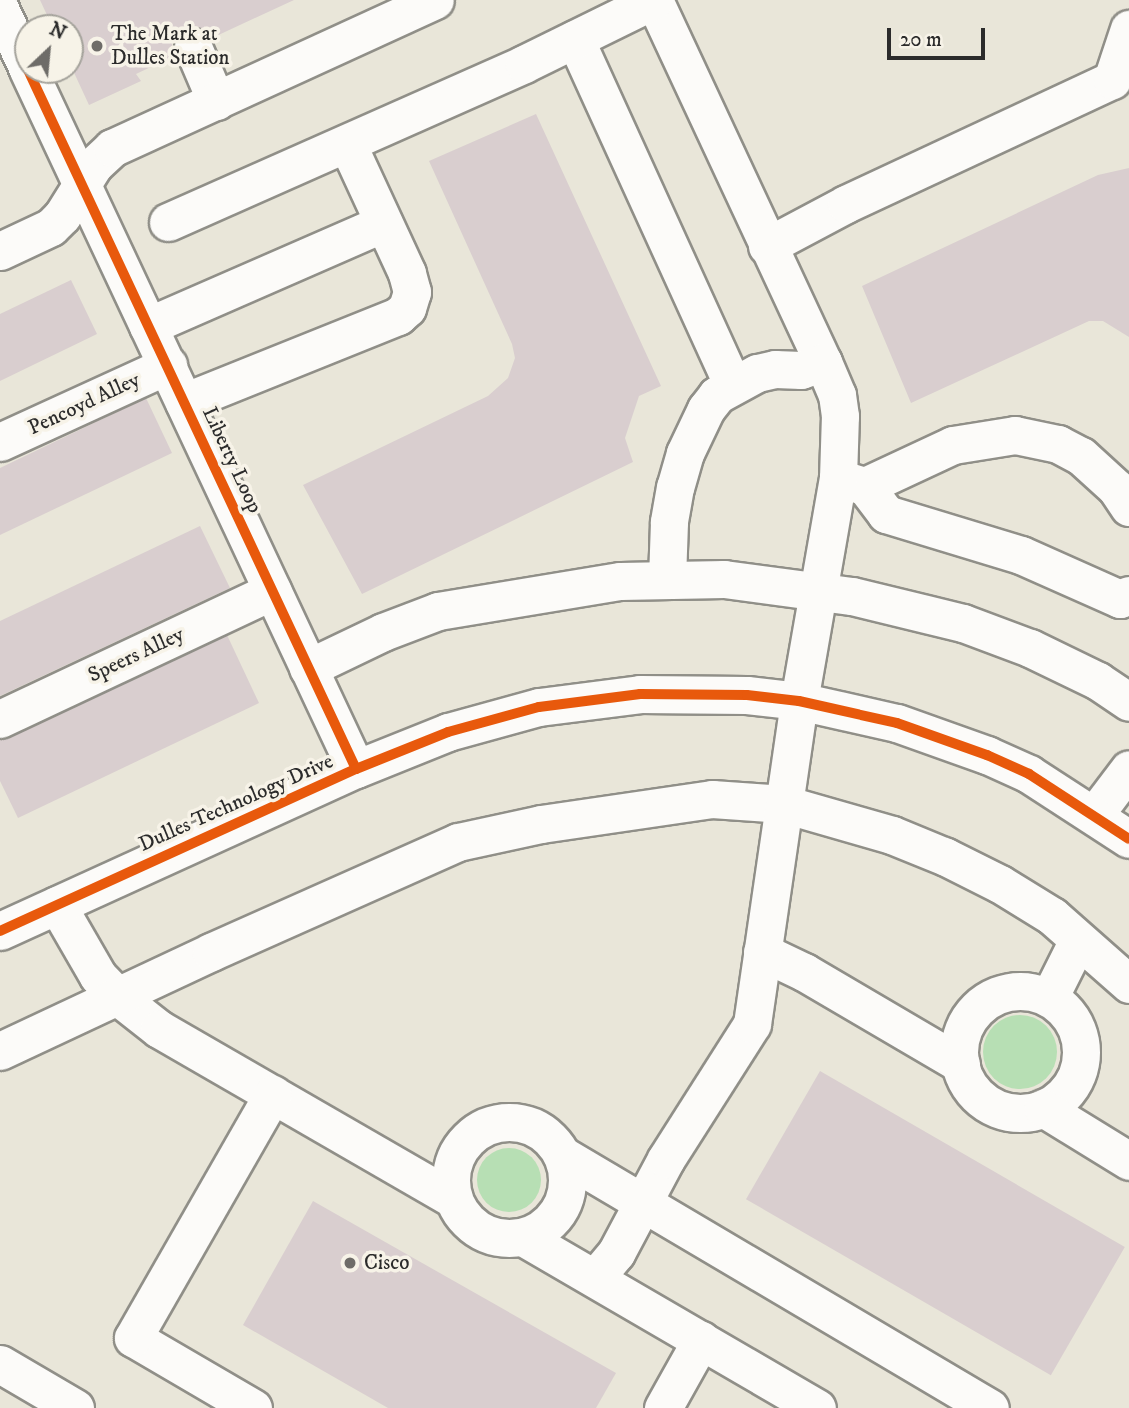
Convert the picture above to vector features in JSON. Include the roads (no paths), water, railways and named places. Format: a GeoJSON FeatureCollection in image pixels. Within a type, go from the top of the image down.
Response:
{"type":"FeatureCollection","features":[{"type":"Feature","properties":{"kind":"street"},"geometry":{"type":"LineString","coordinates":[[0,251],[51,227],[62,216],[78,176],[112,148],[435,0]]}},
{"type":"Feature","properties":{"kind":"street"},"geometry":{"type":"LineString","coordinates":[[168,222],[575,39],[654,0],[837,395],[851,482],[818,591],[799,701],[752,1024],[691,1117],[616,1253],[595,1278]]}},
{"type":"Feature","properties":{"kind":"street","name":"Liberty Loop"},"geometry":{"type":"LineString","coordinates":[[0,9],[14,40]]}},
{"type":"Feature","properties":{"kind":"street"},"geometry":{"type":"LineString","coordinates":[[767,246],[846,204],[1112,80],[1129,29]]}},
{"type":"Feature","properties":{"kind":"street"},"geometry":{"type":"LineString","coordinates":[[575,39],[732,384]]}},
{"type":"Feature","properties":{"kind":"street"},"geometry":{"type":"LineString","coordinates":[[193,47],[216,101]]}},
{"type":"Feature","properties":{"kind":"street","name":"Liberty Loop"},"geometry":{"type":"LineString","coordinates":[[35,84],[356,769]]}},
{"type":"Feature","properties":{"kind":"street"},"geometry":{"type":"LineString","coordinates":[[184,402],[398,316],[407,307],[412,292],[384,223],[346,143]]}},
{"type":"Feature","properties":{"kind":"street"},"geometry":{"type":"LineString","coordinates":[[148,326],[384,223]]}},
{"type":"Feature","properties":{"kind":"street"},"geometry":{"type":"LineString","coordinates":[[667,578],[669,522],[685,453],[706,409],[717,395],[732,384],[757,373],[775,369],[801,370],[823,362]]}},
{"type":"Feature","properties":{"kind":"street","name":"Pencoyd Alley"},"geometry":{"type":"LineString","coordinates":[[0,442],[168,365]]}},
{"type":"Feature","properties":{"kind":"street"},"geometry":{"type":"LineString","coordinates":[[851,482],[953,445],[1015,435],[1058,444],[1081,456],[1115,488],[1129,507]]}},
{"type":"Feature","properties":{"kind":"street"},"geometry":{"type":"LineString","coordinates":[[851,482],[886,513],[1021,555],[1119,599],[1129,595]]}},
{"type":"Feature","properties":{"kind":"street"},"geometry":{"type":"LineString","coordinates":[[308,667],[383,632],[438,611],[620,581],[724,579],[892,604],[998,634],[1098,681],[1129,702]]}},
{"type":"Feature","properties":{"kind":"street","name":"Speers Alley"},"geometry":{"type":"LineString","coordinates":[[0,719],[272,591]]}},
{"type":"Feature","properties":{"kind":"street","name":"Dulles Technology Drive"},"geometry":{"type":"LineString","coordinates":[[0,931],[356,769],[481,722],[589,699],[693,692],[799,701],[897,723],[940,737],[1029,774],[1095,814],[1129,839]]}},
{"type":"Feature","properties":{"kind":"street"},"geometry":{"type":"LineString","coordinates":[[1095,814],[1129,769]]}},
{"type":"Feature","properties":{"kind":"street"},"geometry":{"type":"LineString","coordinates":[[0,1051],[458,842],[541,824],[712,799],[784,804],[892,835],[946,857],[1052,916],[1129,984]]}},
{"type":"Feature","properties":{"kind":"street"},"geometry":{"type":"LineString","coordinates":[[57,905],[98,976],[117,996],[159,1029],[453,1199]]}},
{"type":"Feature","properties":{"kind":"street"},"geometry":{"type":"LineString","coordinates":[[1049,998],[1078,940]]}},
{"type":"Feature","properties":{"kind":"street"},"geometry":{"type":"LineString","coordinates":[[762,952],[804,972],[961,1064]]}},
{"type":"Feature","properties":{"kind":"street"},"geometry":{"type":"LineString","coordinates":[[1016,991],[1049,998],[1075,1026],[1081,1044],[1080,1068],[1070,1087],[1054,1104],[1043,1108],[1014,1113],[992,1106],[972,1090],[961,1064],[960,1039],[970,1018],[985,1001],[1016,991]]}},
{"type":"Feature","properties":{"kind":"street"},"geometry":{"type":"LineString","coordinates":[[253,1408],[133,1338],[273,1094]]}},
{"type":"Feature","properties":{"kind":"street"},"geometry":{"type":"LineString","coordinates":[[1043,1108],[1129,1161]]}},
{"type":"Feature","properties":{"kind":"street"},"geometry":{"type":"LineString","coordinates":[[562,1155],[567,1188],[562,1204],[552,1219],[539,1230],[523,1237],[489,1235],[461,1214],[453,1199],[450,1179],[453,1159],[464,1142],[479,1129],[498,1122],[517,1122],[535,1128],[551,1139],[562,1155],[990,1408]]}},
{"type":"Feature","properties":{"kind":"street"},"geometry":{"type":"LineString","coordinates":[[523,1237],[817,1408]]}},
{"type":"Feature","properties":{"kind":"street"},"geometry":{"type":"LineString","coordinates":[[663,1408],[701,1340]]}},
{"type":"Feature","properties":{"kind":"street"},"geometry":{"type":"LineString","coordinates":[[0,1364],[75,1408]]}},
{"type":"Feature","properties":{"kind":"place","name":"The Mark at Dulles Station"},"geometry":{"type":"Point","coordinates":[97,46]}},
{"type":"Feature","properties":{"kind":"place","name":"Cisco"},"geometry":{"type":"Point","coordinates":[350,1263]}}]}
